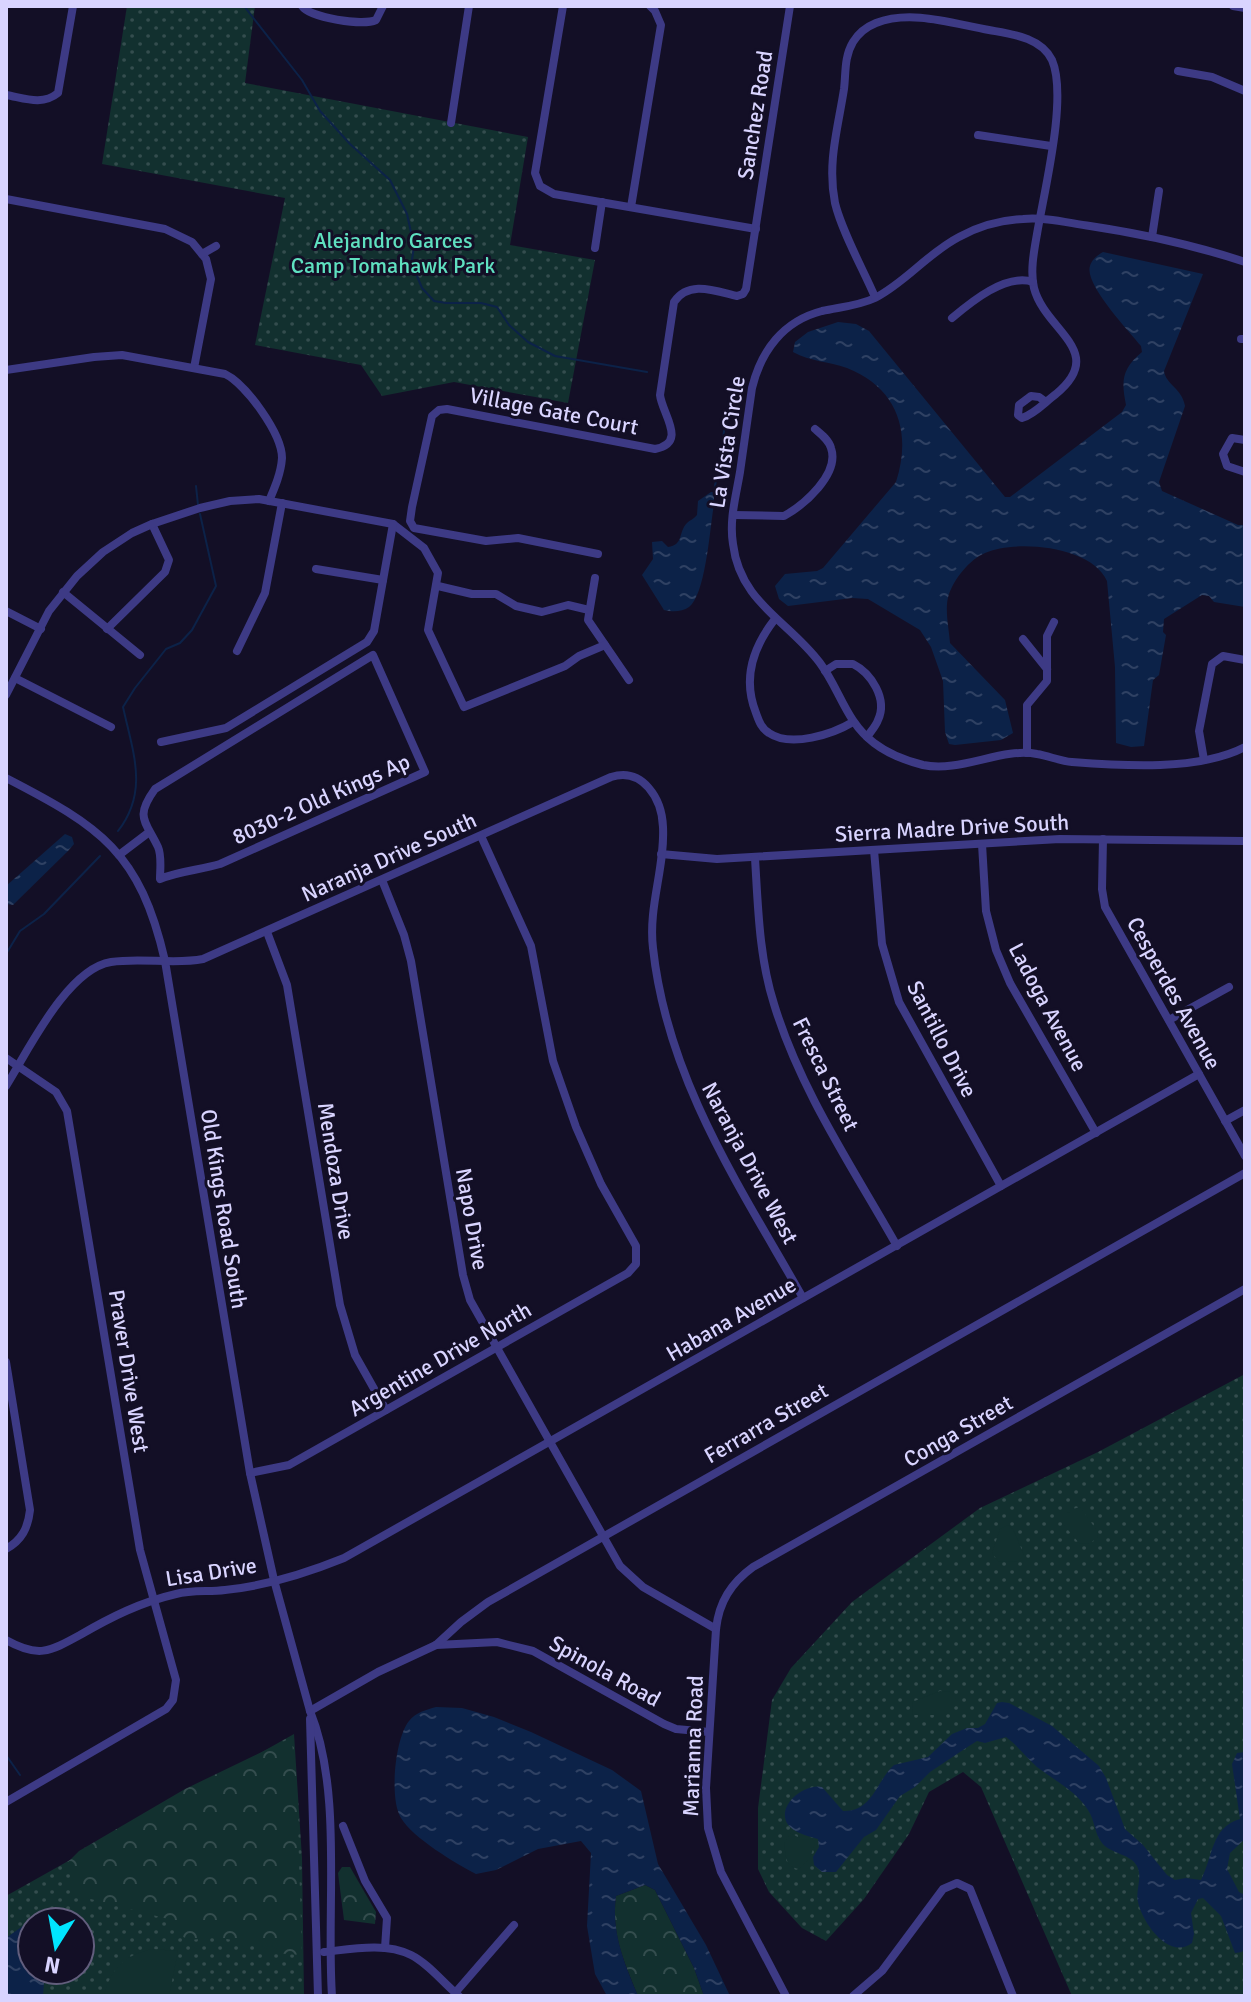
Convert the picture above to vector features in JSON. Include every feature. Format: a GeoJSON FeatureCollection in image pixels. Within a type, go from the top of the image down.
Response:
{"type":"FeatureCollection","features":[{"type":"Feature","properties":{"kind":"street"},"geometry":{"type":"LineString","coordinates":[[6,95],[41,101],[58,93],[73,6]]}},
{"type":"Feature","properties":{"kind":"street"},"geometry":{"type":"LineString","coordinates":[[303,8],[310,14],[366,24],[381,15],[383,6]]}},
{"type":"Feature","properties":{"kind":"street"},"geometry":{"type":"LineString","coordinates":[[451,123],[469,6]]}},
{"type":"Feature","properties":{"kind":"street"},"geometry":{"type":"LineString","coordinates":[[631,207],[660,20],[650,6]]}},
{"type":"Feature","properties":{"kind":"street","name":"Sanchez Road"},"geometry":{"type":"LineString","coordinates":[[756,229],[790,6]]}},
{"type":"Feature","properties":{"kind":"street"},"geometry":{"type":"LineString","coordinates":[[1233,6],[1245,8]]}},
{"type":"Feature","properties":{"kind":"street"},"geometry":{"type":"LineString","coordinates":[[562,7],[535,173],[537,182],[554,194],[756,229]]}},
{"type":"Feature","properties":{"kind":"street"},"geometry":{"type":"LineString","coordinates":[[875,297],[844,230],[832,183],[831,158],[848,54],[859,34],[873,24],[894,18],[928,19],[1028,39],[1051,57],[1057,80],[1055,123],[1033,282],[1041,304],[1073,348],[1077,361],[1073,378],[1046,402]]}},
{"type":"Feature","properties":{"kind":"street"},"geometry":{"type":"LineString","coordinates":[[1178,71],[1212,77],[1245,91]]}},
{"type":"Feature","properties":{"kind":"street"},"geometry":{"type":"LineString","coordinates":[[978,135],[1051,146]]}},
{"type":"Feature","properties":{"kind":"street"},"geometry":{"type":"LineString","coordinates":[[1152,237],[1159,191]]}},
{"type":"Feature","properties":{"kind":"street"},"geometry":{"type":"LineString","coordinates":[[6,199],[173,231],[192,242],[210,270],[211,284],[194,368]]}},
{"type":"Feature","properties":{"kind":"street"},"geometry":{"type":"LineString","coordinates":[[595,248],[602,202]]}},
{"type":"Feature","properties":{"kind":"street","name":"La Vista Circle"},"geometry":{"type":"LineString","coordinates":[[825,671],[813,654],[758,602],[744,581],[732,544],[733,515],[752,388],[769,346],[789,326],[809,316],[875,297],[892,288],[958,237],[995,223],[1040,218],[1152,237],[1245,262]]}},
{"type":"Feature","properties":{"kind":"street","name":"Village Gate Court"},"geometry":{"type":"LineString","coordinates":[[598,554],[518,538],[486,541],[414,528],[410,521],[412,507],[432,416],[439,410],[655,449],[664,447],[672,437],[673,429],[662,407],[660,395],[674,302],[684,292],[697,288],[737,296],[743,294],[756,229]]}},
{"type":"Feature","properties":{"kind":"street"},"geometry":{"type":"LineString","coordinates":[[202,254],[216,246]]}},
{"type":"Feature","properties":{"kind":"street"},"geometry":{"type":"LineString","coordinates":[[952,318],[990,290],[1019,281],[1033,282]]}},
{"type":"Feature","properties":{"kind":"street"},"geometry":{"type":"LineString","coordinates":[[6,370],[110,355],[221,373],[240,383],[279,442],[282,457],[269,501]]}},
{"type":"Feature","properties":{"kind":"street"},"geometry":{"type":"LineString","coordinates":[[733,515],[784,516],[823,481],[831,468],[832,448],[815,429]]}},
{"type":"Feature","properties":{"kind":"street"},"geometry":{"type":"LineString","coordinates":[[1245,440],[1232,438],[1223,454],[1227,466],[1245,472]]}},
{"type":"Feature","properties":{"kind":"street"},"geometry":{"type":"LineString","coordinates":[[6,695],[63,592],[103,552],[152,524],[230,501],[269,501],[393,524],[429,554],[438,573],[438,586],[428,630],[464,707],[556,670],[605,645]]}},
{"type":"Feature","properties":{"kind":"street"},"geometry":{"type":"LineString","coordinates":[[237,651],[265,593],[282,503]]}},
{"type":"Feature","properties":{"kind":"street"},"geometry":{"type":"LineString","coordinates":[[107,629],[168,566],[169,560],[152,524]]}},
{"type":"Feature","properties":{"kind":"street"},"geometry":{"type":"LineString","coordinates":[[161,742],[226,728],[362,646],[374,631],[393,524]]}},
{"type":"Feature","properties":{"kind":"street"},"geometry":{"type":"LineString","coordinates":[[316,569],[383,580]]}},
{"type":"Feature","properties":{"kind":"street"},"geometry":{"type":"LineString","coordinates":[[595,578],[588,620],[629,680]]}},
{"type":"Feature","properties":{"kind":"street"},"geometry":{"type":"LineString","coordinates":[[438,586],[472,594],[496,594],[516,606],[542,612],[568,605],[589,610]]}},
{"type":"Feature","properties":{"kind":"street"},"geometry":{"type":"LineString","coordinates":[[63,592],[140,655]]}},
{"type":"Feature","properties":{"kind":"street"},"geometry":{"type":"LineString","coordinates":[[6,611],[41,629]]}},
{"type":"Feature","properties":{"kind":"street"},"geometry":{"type":"LineString","coordinates":[[775,619],[753,653],[750,675],[750,698],[761,725],[779,738],[815,738],[839,731],[853,722]]}},
{"type":"Feature","properties":{"kind":"street"},"geometry":{"type":"LineString","coordinates":[[1027,753],[1027,705],[1047,681],[1047,636],[1054,622]]}},
{"type":"Feature","properties":{"kind":"street"},"geometry":{"type":"LineString","coordinates":[[1023,639],[1047,669]]}},
{"type":"Feature","properties":{"kind":"street","name":"8030-2 Old Kings Ap"},"geometry":{"type":"LineString","coordinates":[[373,655],[425,772],[220,864],[197,871],[174,873],[160,879],[159,851],[148,833],[144,815],[145,806],[155,789],[373,655]]}},
{"type":"Feature","properties":{"kind":"street"},"geometry":{"type":"LineString","coordinates":[[1204,760],[1199,731],[1212,664],[1223,656],[1245,660]]}},
{"type":"Feature","properties":{"kind":"street"},"geometry":{"type":"LineString","coordinates":[[867,737],[880,718],[878,692],[860,667],[836,664],[825,671],[853,722],[867,737],[899,757],[924,765],[949,766],[1027,753],[1070,762],[1168,764],[1204,760],[1245,747]]}},
{"type":"Feature","properties":{"kind":"street"},"geometry":{"type":"LineString","coordinates":[[15,678],[111,727]]}},
{"type":"Feature","properties":{"kind":"street","name":"Naranja Drive South"},"geometry":{"type":"LineString","coordinates":[[6,1086],[73,985],[106,963],[130,960],[189,962],[203,959],[611,777],[625,774]]}},
{"type":"Feature","properties":{"kind":"street","name":"Naranja Drive West"},"geometry":{"type":"LineString","coordinates":[[625,774],[635,776],[648,786],[663,823],[652,913],[653,947],[665,1016],[680,1067],[705,1125],[803,1298]]}},
{"type":"Feature","properties":{"kind":"street","name":"Old Kings Road South"},"geometry":{"type":"LineString","coordinates":[[6,778],[68,811],[119,855],[142,890],[156,924],[165,961],[250,1473],[274,1580],[310,1711],[319,1733],[327,1794],[332,1996]]}},
{"type":"Feature","properties":{"kind":"street"},"geometry":{"type":"LineString","coordinates":[[119,855],[148,833]]}},
{"type":"Feature","properties":{"kind":"street","name":"Argentine Drive North"},"geometry":{"type":"LineString","coordinates":[[250,1473],[289,1465],[628,1273],[638,1259],[636,1246],[601,1184],[576,1127],[553,1061],[531,946],[481,836]]}},
{"type":"Feature","properties":{"kind":"street","name":"Sierra Madre Drive South"},"geometry":{"type":"LineString","coordinates":[[661,854],[698,859],[755,858],[1103,839],[1245,841]]}},
{"type":"Feature","properties":{"kind":"street","name":"Cesperdes Avenue"},"geometry":{"type":"LineString","coordinates":[[1103,839],[1102,889],[1105,907],[1245,1156]]}},
{"type":"Feature","properties":{"kind":"street","name":"Ladoga Avenue"},"geometry":{"type":"LineString","coordinates":[[982,844],[986,911],[996,950],[1010,983],[1096,1133]]}},
{"type":"Feature","properties":{"kind":"street","name":"Santillo Drive"},"geometry":{"type":"LineString","coordinates":[[874,850],[881,934],[899,1002],[1001,1186]]}},
{"type":"Feature","properties":{"kind":"street","name":"Fresca Street"},"geometry":{"type":"LineString","coordinates":[[755,858],[763,955],[784,1034],[809,1089],[897,1246]]}},
{"type":"Feature","properties":{"kind":"street"},"geometry":{"type":"LineString","coordinates":[[142,890],[160,879]]}},
{"type":"Feature","properties":{"kind":"street","name":"Napo Drive"},"geometry":{"type":"LineString","coordinates":[[382,880],[411,961],[465,1286],[474,1310],[602,1537]]}},
{"type":"Feature","properties":{"kind":"street","name":"Mendoza Drive"},"geometry":{"type":"LineString","coordinates":[[267,932],[287,985],[340,1305],[355,1355],[386,1410]]}},
{"type":"Feature","properties":{"kind":"street"},"geometry":{"type":"LineString","coordinates":[[1169,1020],[1229,987]]}},
{"type":"Feature","properties":{"kind":"street","name":"Praver Drive West"},"geometry":{"type":"LineString","coordinates":[[6,1058],[56,1092],[67,1111],[140,1550],[176,1680],[173,1700],[155,1717],[6,1802]]}},
{"type":"Feature","properties":{"kind":"street","name":"Habana Avenue"},"geometry":{"type":"LineString","coordinates":[[274,1580],[344,1558],[1199,1074]]}},
{"type":"Feature","properties":{"kind":"street"},"geometry":{"type":"LineString","coordinates":[[1225,1121],[1245,1110]]}},
{"type":"Feature","properties":{"kind":"street","name":"Ferrarra Street"},"geometry":{"type":"LineString","coordinates":[[310,1711],[378,1672],[436,1645],[488,1602],[1245,1173]]}},
{"type":"Feature","properties":{"kind":"street","name":"Conga Street"},"geometry":{"type":"LineString","coordinates":[[716,1629],[720,1607],[729,1590],[753,1567],[1245,1289]]}},
{"type":"Feature","properties":{"kind":"street"},"geometry":{"type":"LineString","coordinates":[[6,1362],[30,1510],[22,1536],[6,1549]]}},
{"type":"Feature","properties":{"kind":"street"},"geometry":{"type":"LineString","coordinates":[[602,1537],[630,1577],[716,1629]]}},
{"type":"Feature","properties":{"kind":"street","name":"Lisa Drive"},"geometry":{"type":"LineString","coordinates":[[6,1640],[30,1652],[48,1651],[120,1612],[154,1600],[185,1592],[223,1591],[274,1580]]}},
{"type":"Feature","properties":{"kind":"street","name":"Marianna Road"},"geometry":{"type":"LineString","coordinates":[[716,1629],[706,1813],[713,1850],[786,1996]]}},
{"type":"Feature","properties":{"kind":"street","name":"Spinola Road"},"geometry":{"type":"LineString","coordinates":[[436,1645],[466,1642],[518,1646],[552,1660],[664,1724],[688,1731],[709,1732]]}},
{"type":"Feature","properties":{"kind":"street","name":"Old Kings Road South"},"geometry":{"type":"LineString","coordinates":[[310,1711],[318,1996]]}},
{"type":"Feature","properties":{"kind":"street"},"geometry":{"type":"LineString","coordinates":[[343,1826],[365,1881],[387,1918],[385,1948]]}},
{"type":"Feature","properties":{"kind":"street"},"geometry":{"type":"LineString","coordinates":[[853,1996],[882,1971],[943,1889],[957,1883],[970,1889],[1013,1996]]}},
{"type":"Feature","properties":{"kind":"street"},"geometry":{"type":"LineString","coordinates":[[316,1952],[385,1948],[413,1955],[457,1994],[514,1925]]}},
{"type":"Feature","properties":{"kind":"green space","name":"Alejandro Garces Camp Tomahawk Park"},"geometry":{"type":"Polygon","coordinates":[[[127,6],[255,6],[245,83],[528,137],[510,245],[595,260],[568,403],[454,382],[382,396],[361,365],[255,345],[285,198],[102,164],[127,6]]]}},
{"type":"Feature","properties":{"kind":"green space"},"geometry":{"type":"Polygon","coordinates":[[[1245,1374],[1245,1996],[1072,1996],[981,1787],[963,1772],[929,1792],[909,1834],[864,1899],[826,1941],[802,1928],[769,1892],[758,1869],[758,1808],[772,1700],[791,1668],[852,1602],[980,1508],[1098,1452],[1245,1374]]]}},
{"type":"Feature","properties":{"kind":"green space"},"geometry":{"type":"Polygon","coordinates":[[[1080,1507],[1098,1532],[1097,1538],[1089,1544],[1079,1543],[1064,1525],[1064,1516],[1080,1507]]]}},
{"type":"Feature","properties":{"kind":"green space"},"geometry":{"type":"Polygon","coordinates":[[[1008,1525],[1013,1529],[1024,1555],[1017,1562],[998,1561],[992,1553],[1000,1529],[1008,1525]]]}},
{"type":"Feature","properties":{"kind":"green space"},"geometry":{"type":"Polygon","coordinates":[[[940,1691],[950,1692],[956,1699],[956,1705],[946,1715],[913,1715],[912,1702],[940,1691]]]}},
{"type":"Feature","properties":{"kind":"green space"},"geometry":{"type":"Polygon","coordinates":[[[294,1734],[302,1858],[304,1996],[6,1996],[6,1896],[294,1734]]]}},
{"type":"Feature","properties":{"kind":"green space"},"geometry":{"type":"Polygon","coordinates":[[[291,1738],[296,1769],[302,1955],[272,1953],[243,1942],[216,1937],[191,1940],[178,1935],[172,1920],[79,1896],[71,1884],[69,1861],[79,1851],[185,1789],[291,1738]]]}},
{"type":"Feature","properties":{"kind":"green space"},"geometry":{"type":"Polygon","coordinates":[[[791,1833],[815,1843],[810,1858],[799,1869],[791,1866],[786,1856],[784,1843],[791,1833]]]}},
{"type":"Feature","properties":{"kind":"green space"},"geometry":{"type":"Polygon","coordinates":[[[342,1867],[350,1867],[376,1912],[375,1924],[344,1920],[338,1873],[342,1867]]]}},
{"type":"Feature","properties":{"kind":"green space"},"geometry":{"type":"Polygon","coordinates":[[[645,1885],[655,1890],[694,1968],[704,1996],[638,1996],[620,1947],[615,1910],[616,1896],[645,1885]]]}},
{"type":"Feature","properties":{"kind":"green space"},"geometry":{"type":"Polygon","coordinates":[[[152,1949],[178,1951],[169,1996],[104,1996],[110,1978],[120,1965],[134,1955],[152,1949]]]}},
{"type":"Feature","properties":{"kind":"water"},"geometry":{"type":"Polygon","coordinates":[[[1103,252],[1203,274],[1164,371],[1185,406],[1159,482],[1162,491],[1238,525],[1245,525],[1245,607],[1214,602],[1209,596],[1202,595],[1164,619],[1163,632],[1166,635],[1159,675],[1153,680],[1144,746],[1131,747],[1116,743],[1115,667],[1107,581],[1099,569],[1070,553],[1033,546],[985,553],[963,570],[949,594],[950,643],[1005,700],[1013,733],[1001,740],[949,744],[945,732],[943,681],[931,647],[920,630],[868,599],[788,606],[779,599],[775,586],[785,574],[823,568],[896,482],[901,464],[901,430],[897,414],[878,387],[847,368],[793,352],[795,342],[808,332],[838,322],[856,324],[869,331],[1005,497],[1010,497],[1122,412],[1126,405],[1125,376],[1130,364],[1142,352],[1141,346],[1100,295],[1090,274],[1094,259],[1103,252]]]}},
{"type":"Feature","properties":{"kind":"water"},"geometry":{"type":"Polygon","coordinates":[[[714,492],[714,504],[700,589],[689,607],[677,611],[664,610],[642,575],[653,559],[652,542],[662,541],[668,547],[676,544],[684,527],[697,515],[698,501],[714,492]]]}},
{"type":"Feature","properties":{"kind":"water"},"geometry":{"type":"Polygon","coordinates":[[[65,834],[72,837],[74,844],[13,905],[6,904],[6,886],[65,834]]]}},
{"type":"Feature","properties":{"kind":"water"},"geometry":{"type":"Polygon","coordinates":[[[1002,1702],[1052,1726],[1099,1766],[1125,1829],[1175,1880],[1201,1880],[1218,1836],[1230,1823],[1240,1819],[1232,1764],[1237,1753],[1245,1752],[1245,1839],[1230,1853],[1227,1869],[1239,1892],[1245,1895],[1245,1947],[1242,1952],[1235,1953],[1221,1916],[1203,1898],[1198,1899],[1191,1913],[1192,1943],[1174,1947],[1158,1937],[1145,1919],[1137,1898],[1139,1875],[1134,1862],[1102,1843],[1083,1803],[1037,1767],[1006,1737],[985,1743],[977,1741],[930,1772],[900,1796],[876,1830],[864,1837],[836,1872],[822,1872],[814,1865],[818,1839],[795,1831],[786,1821],[786,1808],[795,1796],[809,1788],[822,1787],[843,1811],[853,1810],[868,1801],[894,1765],[928,1757],[952,1734],[985,1724],[997,1703],[1002,1702]]]}},
{"type":"Feature","properties":{"kind":"water"},"geometry":{"type":"Polygon","coordinates":[[[436,1707],[462,1708],[531,1732],[612,1770],[641,1791],[658,1864],[706,1945],[730,1996],[704,1996],[694,1968],[655,1890],[645,1885],[616,1896],[615,1909],[620,1947],[638,1996],[607,1996],[595,1974],[587,1926],[591,1853],[581,1841],[538,1849],[496,1870],[476,1874],[415,1834],[397,1809],[397,1754],[409,1721],[418,1713],[436,1707]]]}},
{"type":"Feature","properties":{"kind":"water"},"geometry":{"type":"Polygon","coordinates":[[[16,1931],[16,1986],[44,1986],[43,1996],[6,1996],[6,1938],[16,1931]]]}},
{"type":"Feature","properties":{"kind":"waterway"},"geometry":{"type":"LineString","coordinates":[[244,6],[302,80],[320,111],[350,144],[390,180],[407,214],[417,276],[422,288],[434,301],[481,303],[497,307],[509,325],[528,342],[555,356],[647,372]]}},
{"type":"Feature","properties":{"kind":"waterway"},"geometry":{"type":"LineString","coordinates":[[714,492],[731,389]]}},
{"type":"Feature","properties":{"kind":"waterway"},"geometry":{"type":"LineString","coordinates":[[196,486],[198,505]]}},
{"type":"Feature","properties":{"kind":"waterway"},"geometry":{"type":"LineString","coordinates":[[118,831],[128,816],[136,786],[134,756],[123,707],[166,649],[180,643],[192,630],[216,586],[200,514]]}},
{"type":"Feature","properties":{"kind":"waterway"},"geometry":{"type":"LineString","coordinates":[[6,954],[20,931],[44,914],[100,856]]}},
{"type":"Feature","properties":{"kind":"waterway"},"geometry":{"type":"LineString","coordinates":[[6,1755],[20,1775]]}}]}
